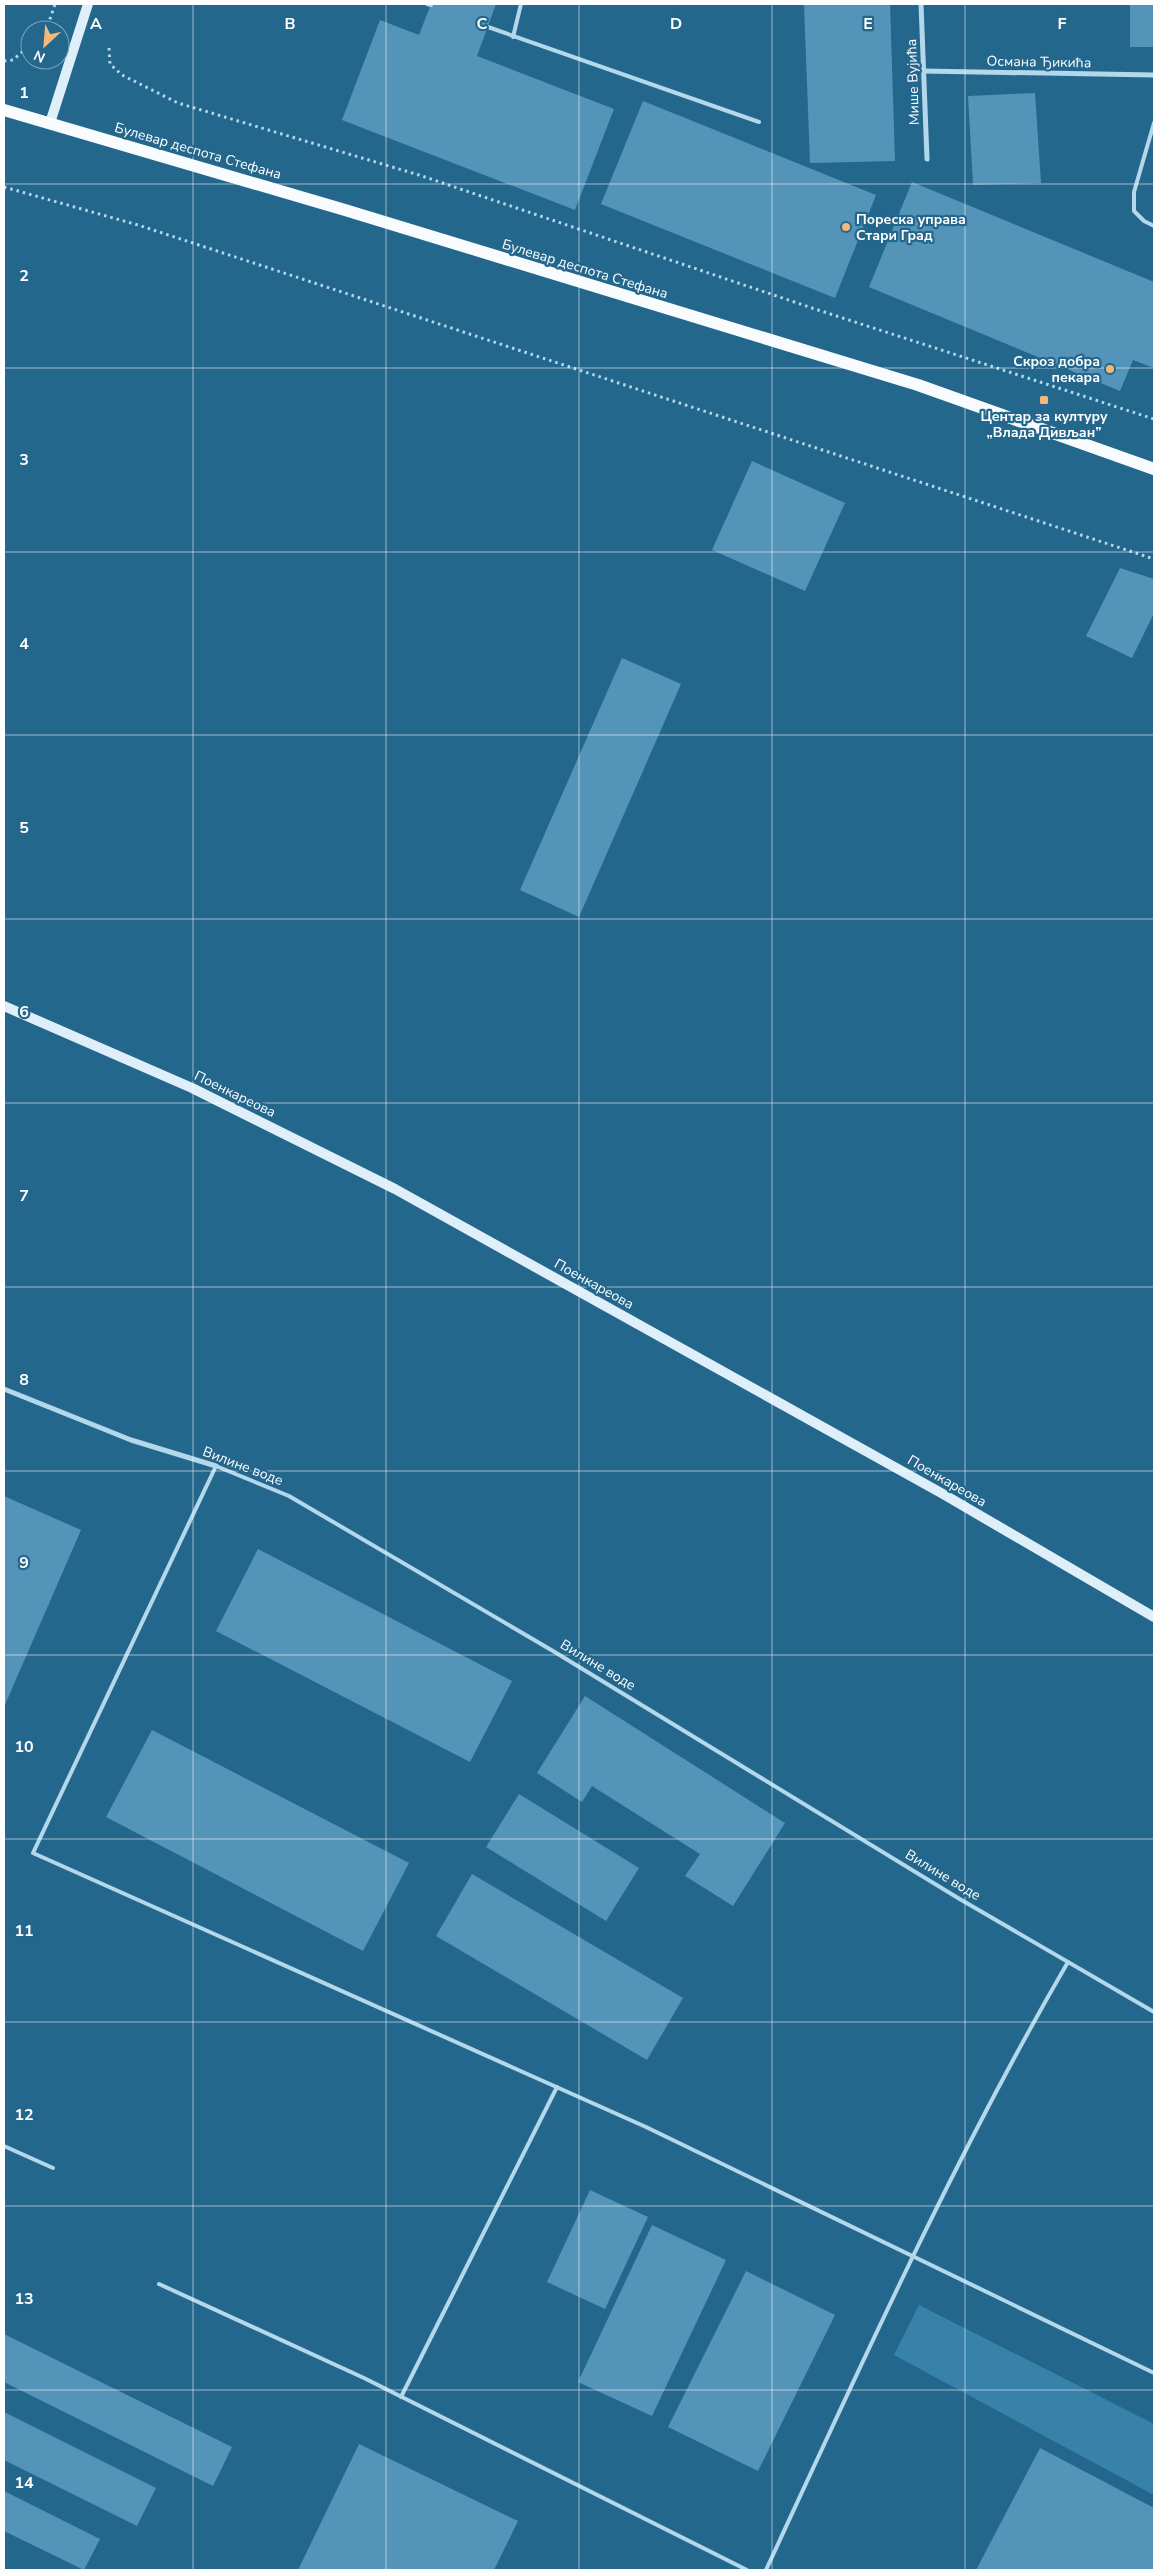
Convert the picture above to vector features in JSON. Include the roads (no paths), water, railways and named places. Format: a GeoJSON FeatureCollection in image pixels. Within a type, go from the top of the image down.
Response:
{"type":"FeatureCollection","features":[{"type":"Feature","properties":{"kind":"main road","name":"Булевар деспота Стефана"},"geometry":{"type":"LineString","coordinates":[[4,110],[918,385],[1154,469]]}},
{"type":"Feature","properties":{"kind":"street"},"geometry":{"type":"LineString","coordinates":[[50,123],[88,4]]}},
{"type":"Feature","properties":{"kind":"street","name":"Мише Вујића"},"geometry":{"type":"LineString","coordinates":[[921,4],[927,159]]}},
{"type":"Feature","properties":{"kind":"street","name":"Османа Ђикића"},"geometry":{"type":"LineString","coordinates":[[923,71],[1154,75]]}},
{"type":"Feature","properties":{"kind":"street","name":"Поенкареова"},"geometry":{"type":"LineString","coordinates":[[4,1006],[192,1088],[395,1189],[934,1489],[1154,1617]]}},
{"type":"Feature","properties":{"kind":"street","name":"Вилине воде"},"geometry":{"type":"LineString","coordinates":[[4,1389],[131,1440],[216,1466]]}},
{"type":"Feature","properties":{"kind":"lane"},"geometry":{"type":"LineString","coordinates":[[513,37],[521,4]]}},
{"type":"Feature","properties":{"kind":"lane"},"geometry":{"type":"LineString","coordinates":[[488,27],[759,122]]}},
{"type":"Feature","properties":{"kind":"lane"},"geometry":{"type":"LineString","coordinates":[[1154,123],[1134,192],[1134,211],[1144,221],[1154,226]]}},
{"type":"Feature","properties":{"kind":"lane"},"geometry":{"type":"LineString","coordinates":[[216,1466],[33,1853],[646,2127],[1154,2373]]}},
{"type":"Feature","properties":{"kind":"lane","name":"Вилине воде"},"geometry":{"type":"LineString","coordinates":[[216,1466],[289,1496],[554,1651],[1154,2012]]}},
{"type":"Feature","properties":{"kind":"lane"},"geometry":{"type":"LineString","coordinates":[[766,2570],[911,2256],[1037,2015],[1068,1962]]}},
{"type":"Feature","properties":{"kind":"lane"},"geometry":{"type":"LineString","coordinates":[[401,2397],[557,2087]]}},
{"type":"Feature","properties":{"kind":"lane"},"geometry":{"type":"LineString","coordinates":[[4,2146],[53,2168]]}},
{"type":"Feature","properties":{"kind":"lane"},"geometry":{"type":"LineString","coordinates":[[159,2284],[401,2397],[747,2570]]}},
{"type":"Feature","properties":{"kind":"place","name":"Пореска управа Стари Град"},"geometry":{"type":"Point","coordinates":[846,227]}},
{"type":"Feature","properties":{"kind":"place","name":"Скроз добра пекара"},"geometry":{"type":"Point","coordinates":[1110,369]}},
{"type":"Feature","properties":{"kind":"place","name":"Центар за културу „Влада Дивљан”"},"geometry":{"type":"Point","coordinates":[1044,400]}}]}
